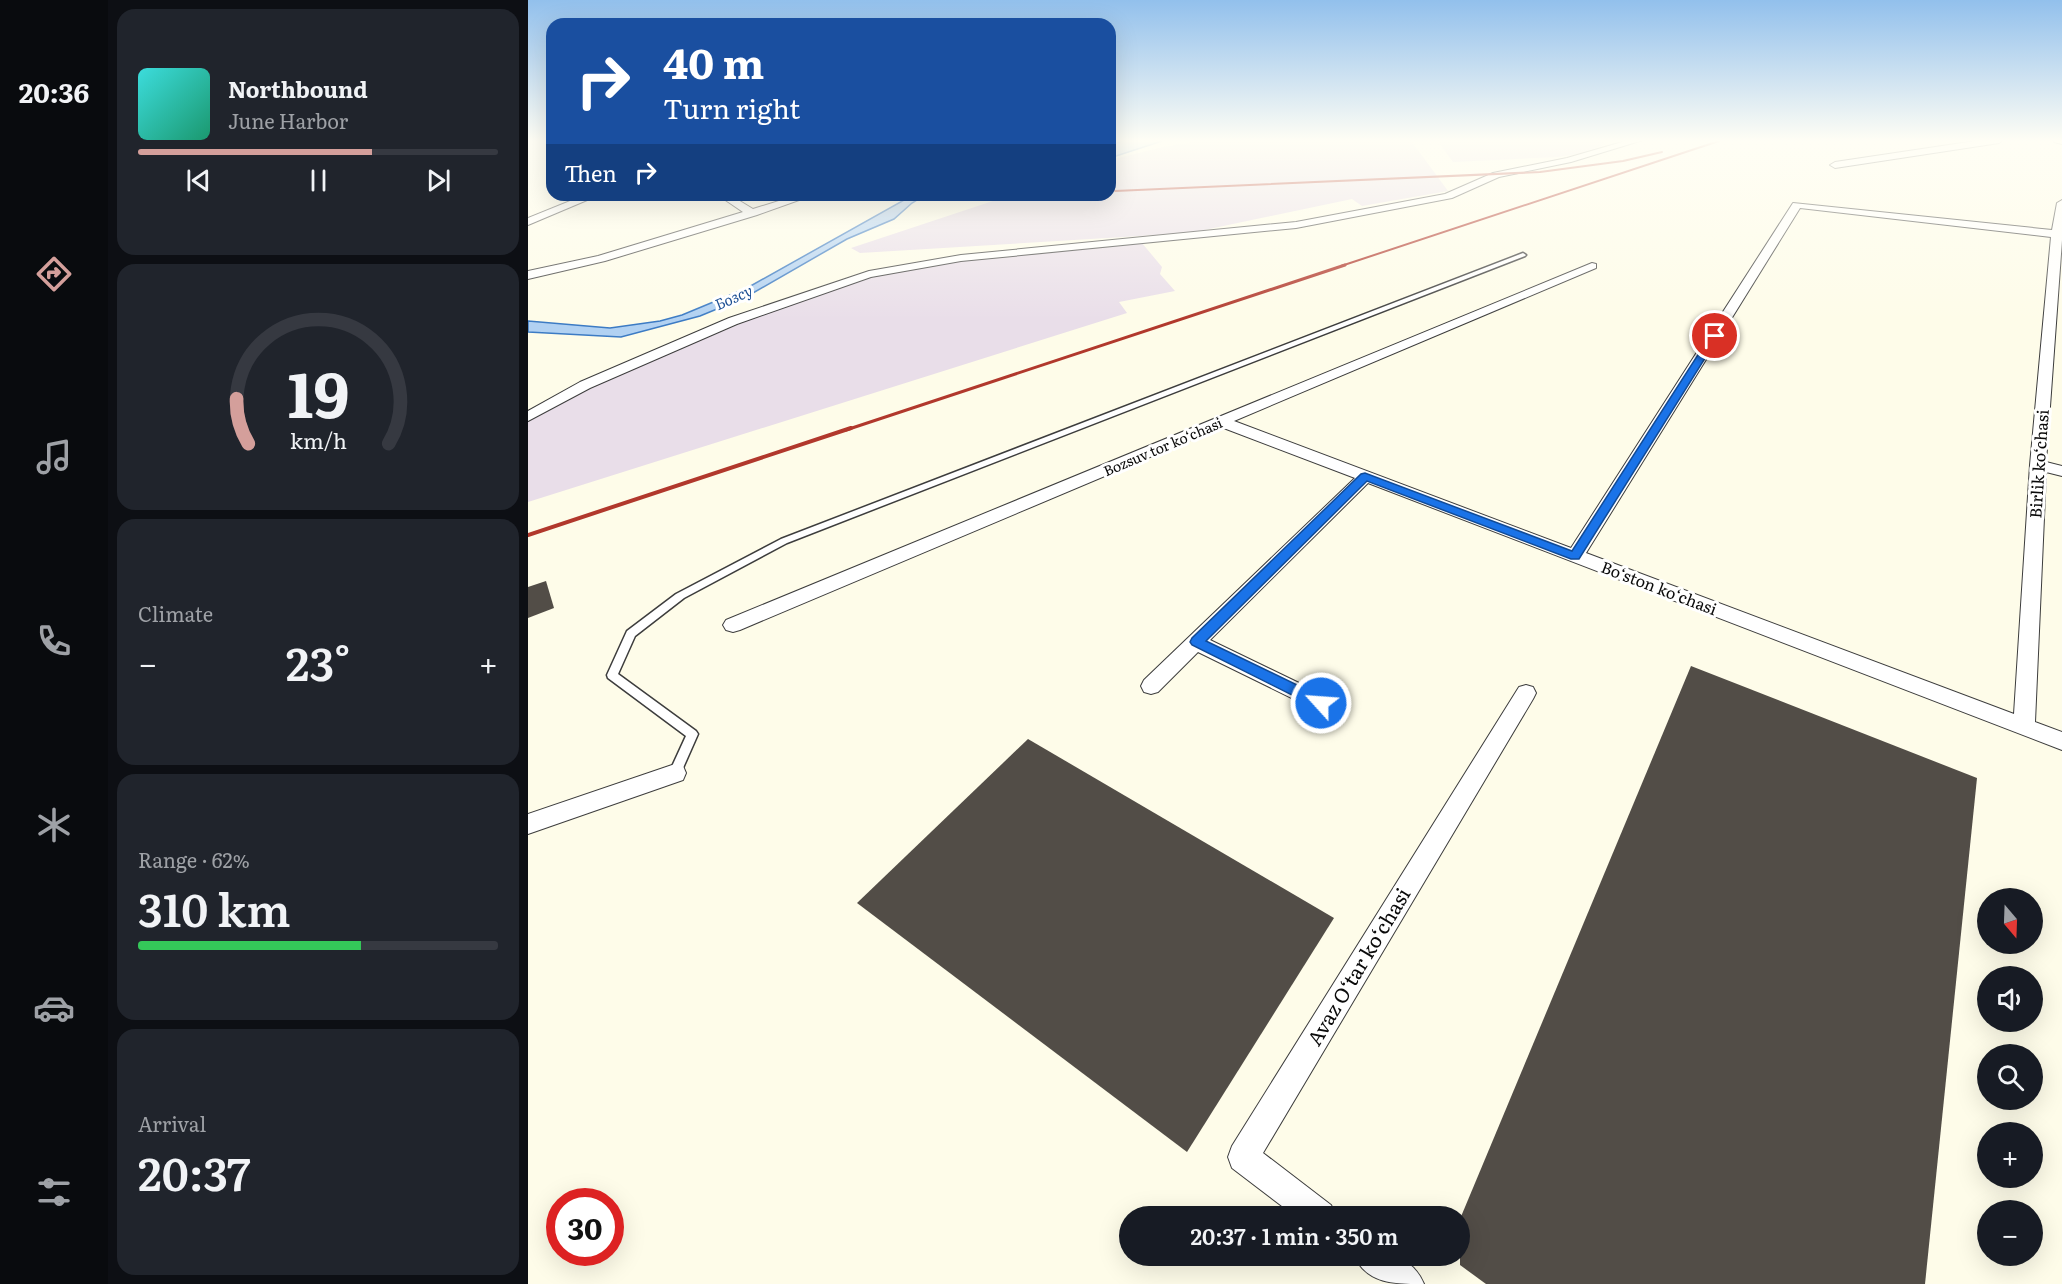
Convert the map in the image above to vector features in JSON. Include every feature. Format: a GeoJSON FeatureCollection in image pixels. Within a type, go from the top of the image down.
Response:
{"type":"FeatureCollection","features":[{"type":"Feature","properties":{"kind":"street"},"geometry":{"type":"LineString","coordinates":[[528,417],[585,385],[733,321],[869,274],[972,256],[1296,225],[1427,200]]}},
{"type":"Feature","properties":{"kind":"street"},"geometry":{"type":"LineString","coordinates":[[528,222],[579,201]]}},
{"type":"Feature","properties":{"kind":"street"},"geometry":{"type":"LineString","coordinates":[[733,201],[753,213]]}},
{"type":"Feature","properties":{"kind":"street"},"geometry":{"type":"LineString","coordinates":[[528,275],[601,259],[790,201]]}},
{"type":"Feature","properties":{"kind":"street","name":"Birlik ko‘chasi"},"geometry":{"type":"LineString","coordinates":[[2024,726],[2038,465],[2057,234],[2062,203]]}},
{"type":"Feature","properties":{"kind":"street"},"geometry":{"type":"LineString","coordinates":[[1575,556],[1797,205],[2057,234]]}},
{"type":"Feature","properties":{"kind":"street","name":"Bozsuv tor ko‘chasi"},"geometry":{"type":"LineString","coordinates":[[733,626],[1592,266]]}},
{"type":"Feature","properties":{"kind":"street","name":"Bo‘ston ko‘chasi"},"geometry":{"type":"LineString","coordinates":[[1222,422],[2062,741]]}},
{"type":"Feature","properties":{"kind":"street"},"geometry":{"type":"LineString","coordinates":[[2038,465],[2062,471]]}},
{"type":"Feature","properties":{"kind":"street"},"geometry":{"type":"LineString","coordinates":[[1151,686],[1365,477]]}},
{"type":"Feature","properties":{"kind":"street"},"geometry":{"type":"LineString","coordinates":[[1196,642],[1321,703]]}},
{"type":"Feature","properties":{"kind":"street","name":"Avaz O‘tar ko‘chasi"},"geometry":{"type":"LineString","coordinates":[[1307,1206],[1243,1157],[1526,693]]}},
{"type":"Feature","properties":{"kind":"street"},"geometry":{"type":"LineString","coordinates":[[528,825],[675,773]]}},
{"type":"Feature","properties":{"kind":"street"},"geometry":{"type":"LineString","coordinates":[[1383,1266],[1407,1284]]}},
{"type":"Feature","properties":{"kind":"lane"},"geometry":{"type":"LineString","coordinates":[[675,773],[692,734],[612,675],[631,634],[680,596],[784,541],[1523,255]]}},
{"type":"Feature","properties":{"kind":"shaded area"},"geometry":{"type":"Polygon","coordinates":[[[1348,200],[1190,233],[860,253],[851,248],[993,201],[1348,200]]]}},
{"type":"Feature","properties":{"kind":"shaded area"},"geometry":{"type":"Polygon","coordinates":[[[1353,200],[1397,200],[1362,206],[1353,200]]]}},
{"type":"Feature","properties":{"kind":"shaded area"},"geometry":{"type":"Polygon","coordinates":[[[1142,243],[1162,267],[1160,274],[1175,291],[1119,302],[1127,313],[528,502],[528,421],[589,387],[761,315],[853,282],[893,272],[968,260],[1142,243]]]}},
{"type":"Feature","properties":{"kind":"water","name":"Бозсу"},"geometry":{"type":"Polygon","coordinates":[[[902,201],[915,201],[894,219],[847,239],[746,297],[700,316],[621,337],[528,332],[528,321],[610,328],[660,321],[682,315],[747,288],[902,201]]]}},
{"type":"Feature","properties":{"kind":"building"},"geometry":{"type":"Polygon","coordinates":[[[546,581],[554,608],[528,618],[528,587],[546,581]]]}},
{"type":"Feature","properties":{"kind":"building"},"geometry":{"type":"Polygon","coordinates":[[[1691,666],[1977,778],[1925,1284],[1486,1284],[1461,1266],[1470,1266],[1470,1206],[1465,1206],[1691,666]]]}},
{"type":"Feature","properties":{"kind":"building"},"geometry":{"type":"Polygon","coordinates":[[[1028,739],[1334,918],[1187,1152],[857,903],[1028,739]]]}},
{"type":"Feature","properties":{"kind":"railway"},"geometry":{"type":"LineString","coordinates":[[1341,266],[1541,200]]}},
{"type":"Feature","properties":{"kind":"railway"},"geometry":{"type":"LineString","coordinates":[[846,430],[1345,265]]}},
{"type":"Feature","properties":{"kind":"railway"},"geometry":{"type":"LineString","coordinates":[[528,535],[851,428]]}},
{"type":"Feature","properties":{"kind":"route"},"geometry":{"type":"LineString","coordinates":[[1321,703],[1196,642],[1365,477],[1575,556],[1715,336]]}}]}
